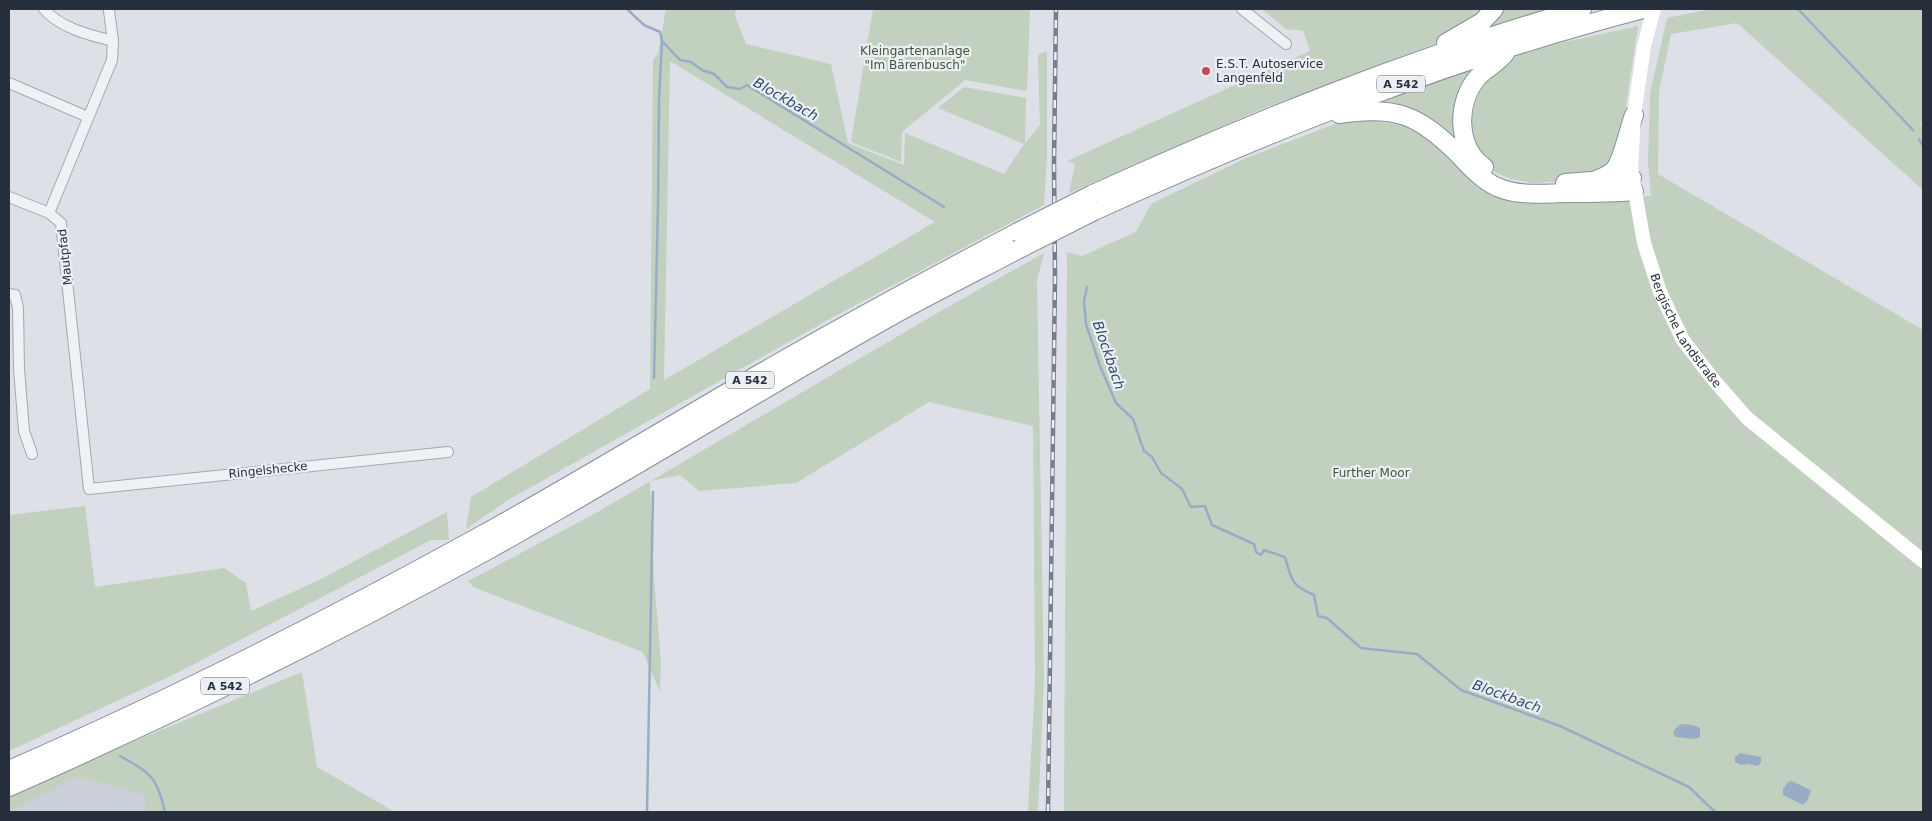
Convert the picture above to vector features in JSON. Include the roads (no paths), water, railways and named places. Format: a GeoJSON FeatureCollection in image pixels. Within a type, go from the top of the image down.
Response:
{"type":"FeatureCollection","features":[{"type":"Feature","properties":{"kind":"highway"},"geometry":{"type":"LineString","coordinates":[[1363,80],[1400,60],[1443,45],[1468,32],[1482,22],[1494,9]]}},
{"type":"Feature","properties":{"kind":"highway","name":"A 542"},"geometry":{"type":"LineString","coordinates":[[9,770],[144,709],[435,570],[485,551],[567,506],[898,313],[1017,250],[1094,202],[1247,126],[1363,80],[1542,20],[1582,9]]}},
{"type":"Feature","properties":{"kind":"highway","name":"A 542"},"geometry":{"type":"LineString","coordinates":[[9,787],[238,680],[435,570],[485,534],[884,303],[1018,232],[1094,202],[1180,172],[1293,124],[1434,72],[1509,47],[1638,10]]}},
{"type":"Feature","properties":{"kind":"highway"},"geometry":{"type":"LineString","coordinates":[[1509,47],[1503,57],[1485,69],[1475,80],[1467,94],[1462,109],[1462,124],[1472,154],[1480,165],[1496,176],[1518,185],[1537,186],[1596,180],[1633,185]]}},
{"type":"Feature","properties":{"kind":"highway"},"geometry":{"type":"LineString","coordinates":[[1293,124],[1320,121],[1338,114],[1386,110],[1402,114],[1429,128],[1479,175],[1496,186],[1514,192],[1537,194],[1633,185]]}},
{"type":"Feature","properties":{"kind":"highway"},"geometry":{"type":"LineString","coordinates":[[1596,180],[1616,169],[1634,114]]}},
{"type":"Feature","properties":{"kind":"main road","name":"Bergische Landstraße"},"geometry":{"type":"LineString","coordinates":[[1654,9],[1644,46],[1634,114],[1633,185],[1644,243],[1660,292],[1683,340],[1712,378],[1747,418],[1923,560]]}},
{"type":"Feature","properties":{"kind":"street"},"geometry":{"type":"LineString","coordinates":[[44,9],[52,18],[85,34],[113,41]]}},
{"type":"Feature","properties":{"kind":"street"},"geometry":{"type":"LineString","coordinates":[[1242,9],[1286,44]]}},
{"type":"Feature","properties":{"kind":"street","name":"Mautpfad"},"geometry":{"type":"LineString","coordinates":[[89,489],[61,223],[49,213],[112,60],[113,41],[109,11]]}},
{"type":"Feature","properties":{"kind":"street"},"geometry":{"type":"LineString","coordinates":[[9,83],[88,117]]}},
{"type":"Feature","properties":{"kind":"street"},"geometry":{"type":"LineString","coordinates":[[9,197],[49,213]]}},
{"type":"Feature","properties":{"kind":"street"},"geometry":{"type":"LineString","coordinates":[[9,294],[15,295],[18,308],[24,431],[32,454]]}},
{"type":"Feature","properties":{"kind":"street","name":"Ringelshecke"},"geometry":{"type":"LineString","coordinates":[[89,489],[448,452]]}},
{"type":"Feature","properties":{"kind":"water"},"geometry":{"type":"Polygon","coordinates":[[[1681,724],[1700,728],[1700,737],[1694,739],[1676,737],[1673,734],[1675,729],[1681,724]]]}},
{"type":"Feature","properties":{"kind":"water"},"geometry":{"type":"Polygon","coordinates":[[[1740,753],[1761,757],[1761,762],[1758,766],[1741,765],[1735,762],[1735,757],[1740,753]]]}},
{"type":"Feature","properties":{"kind":"water"},"geometry":{"type":"Polygon","coordinates":[[[1792,781],[1811,792],[1803,805],[1783,795],[1783,789],[1788,782],[1792,781]]]}},
{"type":"Feature","properties":{"kind":"waterway","name":"Blockbach"},"geometry":{"type":"LineString","coordinates":[[627,9],[644,25],[660,32],[662,41],[680,60],[691,62],[702,70],[714,74],[727,87],[740,89],[747,85],[944,207]]}},
{"type":"Feature","properties":{"kind":"waterway"},"geometry":{"type":"LineString","coordinates":[[1798,9],[1913,130]]}},
{"type":"Feature","properties":{"kind":"waterway"},"geometry":{"type":"LineString","coordinates":[[654,378],[659,100],[662,42]]}},
{"type":"Feature","properties":{"kind":"waterway"},"geometry":{"type":"LineString","coordinates":[[1919,139],[1923,146]]}},
{"type":"Feature","properties":{"kind":"waterway","name":"Blockbach"},"geometry":{"type":"LineString","coordinates":[[1087,287],[1084,301],[1086,324],[1100,366],[1116,403],[1133,419],[1144,451],[1152,457],[1161,473],[1182,489],[1191,507],[1205,506],[1212,525],[1254,544],[1256,552],[1261,555],[1264,550],[1285,557],[1289,572],[1297,585],[1314,595],[1318,616],[1327,618],[1361,648],[1417,654],[1461,690],[1560,726],[1689,787],[1715,812]]}},
{"type":"Feature","properties":{"kind":"waterway"},"geometry":{"type":"LineString","coordinates":[[647,812],[653,492]]}},
{"type":"Feature","properties":{"kind":"waterway"},"geometry":{"type":"LineString","coordinates":[[120,756],[139,767],[151,777],[159,791],[165,812]]}},
{"type":"Feature","properties":{"kind":"railway"},"geometry":{"type":"LineString","coordinates":[[1048,812],[1055,278],[1056,9]]}},
{"type":"Feature","properties":{"kind":"place","name":"E.S.T. Autoservice Langenfeld"},"geometry":{"type":"Point","coordinates":[1206,71]}},
{"type":"Feature","properties":{"kind":"park label","name":"Kleingartenanlage \"Im Bärenbusch\""},"geometry":{"type":"Point","coordinates":[915,58]}},
{"type":"Feature","properties":{"kind":"park label","name":"Further Moor"},"geometry":{"type":"Point","coordinates":[1371,473]}}]}
